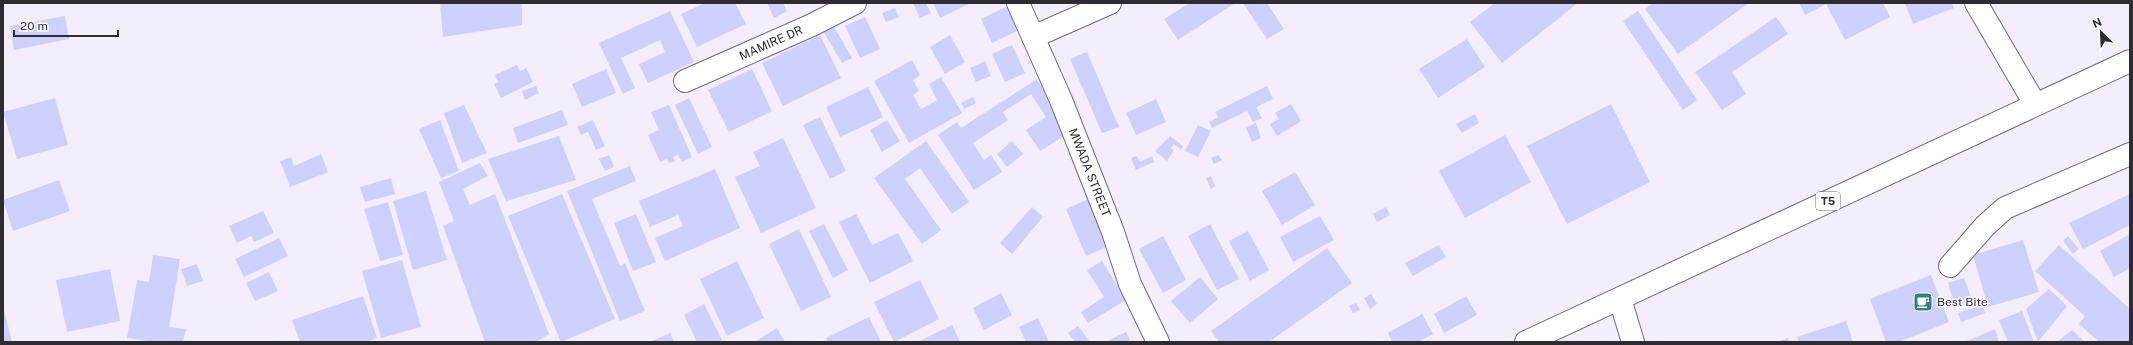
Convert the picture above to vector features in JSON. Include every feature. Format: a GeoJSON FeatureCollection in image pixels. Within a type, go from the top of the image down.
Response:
{"type":"FeatureCollection","features":[{"type":"Feature","properties":{"kind":"main road","name":"MAMIRE DR"},"geometry":{"type":"LineString","coordinates":[[685,81],[812,25],[855,3]]}},
{"type":"Feature","properties":{"kind":"main road","name":"MWADA STREET"},"geometry":{"type":"LineString","coordinates":[[1018,3],[1061,100],[1113,232],[1130,284],[1158,342]]}},
{"type":"Feature","properties":{"kind":"main road"},"geometry":{"type":"LineString","coordinates":[[1033,37],[1110,3]]}},
{"type":"Feature","properties":{"kind":"main road"},"geometry":{"type":"LineString","coordinates":[[1976,3],[2035,104]]}},
{"type":"Feature","properties":{"kind":"main road","name":"T5"},"geometry":{"type":"LineString","coordinates":[[1526,342],[2130,61]]}},
{"type":"Feature","properties":{"kind":"main road"},"geometry":{"type":"LineString","coordinates":[[1950,266],[1985,226],[2004,208],[2130,154]]}},
{"type":"Feature","properties":{"kind":"main road"},"geometry":{"type":"LineString","coordinates":[[1620,299],[1633,342]]}},
{"type":"Feature","properties":{"kind":"building"},"geometry":{"type":"Polygon","coordinates":[[[440,3],[522,3],[522,25],[443,37],[440,3]]]}},
{"type":"Feature","properties":{"kind":"building"},"geometry":{"type":"Polygon","coordinates":[[[705,3],[735,3],[746,24],[697,47],[681,14],[705,3]]]}},
{"type":"Feature","properties":{"kind":"building"},"geometry":{"type":"Polygon","coordinates":[[[767,3],[783,3],[787,11],[774,18],[767,3]]]}},
{"type":"Feature","properties":{"kind":"building"},"geometry":{"type":"Polygon","coordinates":[[[913,3],[926,3],[931,13],[920,18],[913,3]]]}},
{"type":"Feature","properties":{"kind":"building"},"geometry":{"type":"Polygon","coordinates":[[[933,3],[971,3],[940,18],[933,3]]]}},
{"type":"Feature","properties":{"kind":"building"},"geometry":{"type":"Polygon","coordinates":[[[1190,3],[1235,3],[1178,40],[1164,19],[1190,3]]]}},
{"type":"Feature","properties":{"kind":"building"},"geometry":{"type":"Polygon","coordinates":[[[1243,3],[1267,3],[1284,29],[1267,39],[1243,3]]]}},
{"type":"Feature","properties":{"kind":"building"},"geometry":{"type":"Polygon","coordinates":[[[1495,3],[1578,3],[1502,63],[1470,22],[1495,3]]]}},
{"type":"Feature","properties":{"kind":"building"},"geometry":{"type":"Polygon","coordinates":[[[1653,3],[1749,3],[1678,54],[1645,9],[1653,3]]]}},
{"type":"Feature","properties":{"kind":"building"},"geometry":{"type":"Polygon","coordinates":[[[1799,3],[1883,3],[1890,17],[1845,40],[1826,4],[1805,15],[1799,3]]]}},
{"type":"Feature","properties":{"kind":"building"},"geometry":{"type":"Polygon","coordinates":[[[1905,3],[1952,3],[1954,8],[1913,24],[1905,3]]]}},
{"type":"Feature","properties":{"kind":"building"},"geometry":{"type":"Polygon","coordinates":[[[1010,5],[1021,29],[992,43],[981,19],[1010,5]]]}},
{"type":"Feature","properties":{"kind":"building"},"geometry":{"type":"Polygon","coordinates":[[[895,8],[899,17],[886,22],[882,13],[895,8]]]}},
{"type":"Feature","properties":{"kind":"building"},"geometry":{"type":"Polygon","coordinates":[[[670,11],[694,62],[648,83],[639,64],[665,52],[660,40],[621,58],[635,88],[623,94],[599,43],[670,11]]]}},
{"type":"Feature","properties":{"kind":"building"},"geometry":{"type":"Polygon","coordinates":[[[1638,11],[1697,100],[1683,110],[1623,21],[1638,11]]]}},
{"type":"Feature","properties":{"kind":"building"},"geometry":{"type":"Polygon","coordinates":[[[65,16],[69,39],[14,50],[10,26],[65,16]]]}},
{"type":"Feature","properties":{"kind":"building"},"geometry":{"type":"Polygon","coordinates":[[[865,17],[880,49],[860,58],[845,26],[865,17]]]}},
{"type":"Feature","properties":{"kind":"building"},"geometry":{"type":"Polygon","coordinates":[[[1776,17],[1788,34],[1732,72],[1746,94],[1722,110],[1695,72],[1776,17]]]}},
{"type":"Feature","properties":{"kind":"building"},"geometry":{"type":"Polygon","coordinates":[[[833,25],[852,58],[842,63],[823,31],[833,25]]]}},
{"type":"Feature","properties":{"kind":"building"},"geometry":{"type":"Polygon","coordinates":[[[820,35],[841,78],[783,106],[762,63],[820,35]]]}},
{"type":"Feature","properties":{"kind":"building"},"geometry":{"type":"Polygon","coordinates":[[[950,35],[965,62],[945,74],[930,47],[950,35]]]}},
{"type":"Feature","properties":{"kind":"building"},"geometry":{"type":"Polygon","coordinates":[[[1467,39],[1485,67],[1438,98],[1419,69],[1467,39]]]}},
{"type":"Feature","properties":{"kind":"building"},"geometry":{"type":"Polygon","coordinates":[[[1012,45],[1025,73],[1005,82],[992,54],[1012,45]]]}},
{"type":"Feature","properties":{"kind":"building"},"geometry":{"type":"Polygon","coordinates":[[[1087,52],[1119,127],[1102,133],[1070,59],[1087,52]]]}},
{"type":"Feature","properties":{"kind":"building"},"geometry":{"type":"Polygon","coordinates":[[[912,60],[920,75],[913,80],[919,91],[913,95],[921,109],[937,100],[929,84],[941,77],[962,113],[909,143],[874,81],[912,60]]]}},
{"type":"Feature","properties":{"kind":"building"},"geometry":{"type":"Polygon","coordinates":[[[985,61],[991,76],[976,82],[970,68],[985,61]]]}},
{"type":"Feature","properties":{"kind":"building"},"geometry":{"type":"Polygon","coordinates":[[[517,65],[520,71],[526,68],[533,82],[501,98],[494,84],[498,82],[495,75],[517,65]]]}},
{"type":"Feature","properties":{"kind":"building"},"geometry":{"type":"Polygon","coordinates":[[[606,69],[616,93],[582,107],[572,84],[606,69]]]}},
{"type":"Feature","properties":{"kind":"building"},"geometry":{"type":"Polygon","coordinates":[[[752,69],[772,111],[729,132],[708,90],[752,69]]]}},
{"type":"Feature","properties":{"kind":"building"},"geometry":{"type":"Polygon","coordinates":[[[1037,79],[1072,131],[1040,151],[1026,130],[1046,117],[1031,94],[1003,112],[1008,120],[973,143],[984,160],[991,155],[1002,172],[974,190],[938,135],[957,122],[961,128],[1037,79]]]}},
{"type":"Feature","properties":{"kind":"building"},"geometry":{"type":"Polygon","coordinates":[[[536,86],[539,93],[525,100],[522,91],[536,86]]]}},
{"type":"Feature","properties":{"kind":"building"},"geometry":{"type":"Polygon","coordinates":[[[1267,86],[1273,99],[1256,107],[1262,118],[1253,122],[1247,111],[1212,128],[1209,122],[1218,117],[1215,112],[1267,86]]]}},
{"type":"Feature","properties":{"kind":"building"},"geometry":{"type":"Polygon","coordinates":[[[868,87],[883,117],[840,137],[826,107],[868,87]]]}},
{"type":"Feature","properties":{"kind":"building"},"geometry":{"type":"Polygon","coordinates":[[[973,97],[976,103],[964,109],[961,103],[973,97]]]}},
{"type":"Feature","properties":{"kind":"building"},"geometry":{"type":"Polygon","coordinates":[[[55,98],[68,145],[17,159],[3,112],[55,98]]]}},
{"type":"Feature","properties":{"kind":"building"},"geometry":{"type":"Polygon","coordinates":[[[689,98],[712,147],[698,154],[675,105],[689,98]]]}},
{"type":"Feature","properties":{"kind":"building"},"geometry":{"type":"Polygon","coordinates":[[[1156,99],[1166,122],[1136,135],[1126,113],[1156,99]]]}},
{"type":"Feature","properties":{"kind":"building"},"geometry":{"type":"Polygon","coordinates":[[[1291,104],[1301,121],[1277,136],[1270,124],[1279,119],[1275,113],[1291,104]]]}},
{"type":"Feature","properties":{"kind":"building"},"geometry":{"type":"Polygon","coordinates":[[[1611,104],[1650,182],[1567,224],[1527,146],[1611,104]]]}},
{"type":"Feature","properties":{"kind":"building"},"geometry":{"type":"Polygon","coordinates":[[[464,105],[487,153],[462,163],[444,113],[464,105]]]}},
{"type":"Feature","properties":{"kind":"building"},"geometry":{"type":"Polygon","coordinates":[[[669,105],[692,157],[682,162],[678,155],[673,157],[675,161],[669,163],[667,159],[660,162],[648,135],[659,130],[651,112],[669,105]]]}},
{"type":"Feature","properties":{"kind":"building"},"geometry":{"type":"Polygon","coordinates":[[[562,110],[568,125],[518,143],[513,128],[562,110]]]}},
{"type":"Feature","properties":{"kind":"building"},"geometry":{"type":"Polygon","coordinates":[[[1475,114],[1479,123],[1462,133],[1456,124],[1475,114]]]}},
{"type":"Feature","properties":{"kind":"building"},"geometry":{"type":"Polygon","coordinates":[[[820,117],[846,171],[830,179],[803,125],[820,117]]]}},
{"type":"Feature","properties":{"kind":"building"},"geometry":{"type":"Polygon","coordinates":[[[440,120],[459,171],[441,178],[419,129],[440,120]]]}},
{"type":"Feature","properties":{"kind":"building"},"geometry":{"type":"Polygon","coordinates":[[[593,120],[605,146],[596,150],[588,132],[581,135],[577,127],[593,120]]]}},
{"type":"Feature","properties":{"kind":"building"},"geometry":{"type":"Polygon","coordinates":[[[887,120],[900,141],[882,152],[870,130],[887,120]]]}},
{"type":"Feature","properties":{"kind":"building"},"geometry":{"type":"Polygon","coordinates":[[[1256,123],[1261,138],[1252,142],[1246,128],[1256,123]]]}},
{"type":"Feature","properties":{"kind":"building"},"geometry":{"type":"Polygon","coordinates":[[[1198,125],[1211,131],[1198,157],[1185,151],[1198,125]]]}},
{"type":"Feature","properties":{"kind":"building"},"geometry":{"type":"Polygon","coordinates":[[[1505,135],[1531,182],[1465,218],[1439,171],[1505,135]]]}},
{"type":"Feature","properties":{"kind":"building"},"geometry":{"type":"Polygon","coordinates":[[[559,136],[576,180],[506,201],[488,159],[559,136]]]}},
{"type":"Feature","properties":{"kind":"building"},"geometry":{"type":"Polygon","coordinates":[[[1170,136],[1183,146],[1181,150],[1174,144],[1171,148],[1174,150],[1167,161],[1155,151],[1170,136]]]}},
{"type":"Feature","properties":{"kind":"building"},"geometry":{"type":"Polygon","coordinates":[[[783,138],[816,208],[761,233],[735,177],[760,166],[753,152],[783,138]]]}},
{"type":"Feature","properties":{"kind":"building"},"geometry":{"type":"Polygon","coordinates":[[[926,141],[969,202],[952,214],[920,168],[905,179],[941,230],[922,244],[874,178],[926,141]]]}},
{"type":"Feature","properties":{"kind":"building"},"geometry":{"type":"Polygon","coordinates":[[[1012,141],[1023,154],[1007,167],[997,154],[1012,141]]]}},
{"type":"Feature","properties":{"kind":"building"},"geometry":{"type":"Polygon","coordinates":[[[321,154],[328,172],[290,187],[280,161],[291,157],[294,166],[321,154]]]}},
{"type":"Feature","properties":{"kind":"building"},"geometry":{"type":"Polygon","coordinates":[[[609,155],[614,167],[605,171],[599,159],[609,155]]]}},
{"type":"Feature","properties":{"kind":"building"},"geometry":{"type":"Polygon","coordinates":[[[1218,155],[1222,160],[1214,164],[1211,158],[1218,155]]]}},
{"type":"Feature","properties":{"kind":"building"},"geometry":{"type":"Polygon","coordinates":[[[1137,156],[1140,162],[1152,156],[1154,162],[1136,170],[1131,158],[1137,156]]]}},
{"type":"Feature","properties":{"kind":"building"},"geometry":{"type":"Polygon","coordinates":[[[480,163],[488,176],[463,189],[470,205],[495,194],[549,334],[536,342],[485,342],[443,226],[454,221],[439,182],[480,163]]]}},
{"type":"Feature","properties":{"kind":"building"},"geometry":{"type":"Polygon","coordinates":[[[630,166],[636,181],[592,199],[620,266],[625,263],[645,311],[620,321],[567,191],[630,166]]]}},
{"type":"Feature","properties":{"kind":"building"},"geometry":{"type":"Polygon","coordinates":[[[715,169],[740,228],[665,261],[655,238],[683,226],[678,215],[650,227],[639,201],[715,169]]]}},
{"type":"Feature","properties":{"kind":"building"},"geometry":{"type":"Polygon","coordinates":[[[1295,172],[1315,205],[1282,225],[1262,191],[1295,172]]]}},
{"type":"Feature","properties":{"kind":"building"},"geometry":{"type":"Polygon","coordinates":[[[1211,176],[1215,186],[1211,189],[1206,178],[1211,176]]]}},
{"type":"Feature","properties":{"kind":"building"},"geometry":{"type":"Polygon","coordinates":[[[391,178],[395,194],[365,202],[360,187],[391,178]]]}},
{"type":"Feature","properties":{"kind":"building"},"geometry":{"type":"Polygon","coordinates":[[[59,180],[70,211],[13,231],[3,200],[59,180]]]}},
{"type":"Feature","properties":{"kind":"building"},"geometry":{"type":"Polygon","coordinates":[[[426,191],[447,260],[413,270],[393,201],[426,191]]]}},
{"type":"Feature","properties":{"kind":"building"},"geometry":{"type":"Polygon","coordinates":[[[562,194],[615,319],[561,342],[508,216],[562,194]]]}},
{"type":"Feature","properties":{"kind":"building"},"geometry":{"type":"Polygon","coordinates":[[[2130,194],[2130,225],[2083,249],[2069,223],[2130,194]]]}},
{"type":"Feature","properties":{"kind":"building"},"geometry":{"type":"Polygon","coordinates":[[[1088,199],[1107,247],[1086,256],[1066,209],[1088,199]]]}},
{"type":"Feature","properties":{"kind":"building"},"geometry":{"type":"Polygon","coordinates":[[[388,202],[403,255],[380,261],[364,209],[388,202]]]}},
{"type":"Feature","properties":{"kind":"building"},"geometry":{"type":"Polygon","coordinates":[[[1032,207],[1043,217],[1012,254],[1000,243],[1032,207]]]}},
{"type":"Feature","properties":{"kind":"building"},"geometry":{"type":"Polygon","coordinates":[[[1386,207],[1390,215],[1377,222],[1373,214],[1386,207]]]}},
{"type":"Feature","properties":{"kind":"building"},"geometry":{"type":"Polygon","coordinates":[[[263,211],[274,233],[254,242],[251,236],[237,243],[229,226],[263,211]]]}},
{"type":"Feature","properties":{"kind":"building"},"geometry":{"type":"Polygon","coordinates":[[[636,214],[656,262],[633,271],[614,223],[636,214]]]}},
{"type":"Feature","properties":{"kind":"building"},"geometry":{"type":"Polygon","coordinates":[[[856,214],[872,245],[898,233],[913,261],[870,283],[839,222],[856,214]]]}},
{"type":"Feature","properties":{"kind":"building"},"geometry":{"type":"Polygon","coordinates":[[[1320,216],[1334,240],[1293,262],[1280,237],[1320,216]]]}},
{"type":"Feature","properties":{"kind":"building"},"geometry":{"type":"Polygon","coordinates":[[[824,224],[848,270],[833,278],[809,231],[824,224]]]}},
{"type":"Feature","properties":{"kind":"building"},"geometry":{"type":"Polygon","coordinates":[[[1210,224],[1239,279],[1217,290],[1188,236],[1210,224]]]}},
{"type":"Feature","properties":{"kind":"building"},"geometry":{"type":"Polygon","coordinates":[[[799,229],[831,297],[801,311],[769,244],[799,229]]]}},
{"type":"Feature","properties":{"kind":"building"},"geometry":{"type":"Polygon","coordinates":[[[1248,231],[1269,270],[1250,281],[1229,241],[1248,231]]]}},
{"type":"Feature","properties":{"kind":"building"},"geometry":{"type":"Polygon","coordinates":[[[2130,234],[2130,268],[2114,277],[2100,251],[2130,234]]]}},
{"type":"Feature","properties":{"kind":"building"},"geometry":{"type":"Polygon","coordinates":[[[1163,236],[1186,280],[1163,293],[1139,249],[1163,236]]]}},
{"type":"Feature","properties":{"kind":"building"},"geometry":{"type":"Polygon","coordinates":[[[2068,236],[2079,249],[2073,254],[2063,241],[2068,236]]]}},
{"type":"Feature","properties":{"kind":"building"},"geometry":{"type":"Polygon","coordinates":[[[279,238],[288,256],[244,277],[235,259],[279,238]]]}},
{"type":"Feature","properties":{"kind":"building"},"geometry":{"type":"Polygon","coordinates":[[[2023,240],[2039,292],[1988,307],[1973,255],[2023,240]]]}},
{"type":"Feature","properties":{"kind":"building"},"geometry":{"type":"Polygon","coordinates":[[[1439,245],[1446,257],[1413,276],[1405,263],[1439,245]]]}},
{"type":"Feature","properties":{"kind":"building"},"geometry":{"type":"Polygon","coordinates":[[[2059,245],[2130,309],[2129,342],[2099,342],[2079,324],[2085,316],[2035,271],[2059,245]]]}},
{"type":"Feature","properties":{"kind":"building"},"geometry":{"type":"Polygon","coordinates":[[[1327,248],[1352,283],[1269,342],[1219,342],[1211,331],[1327,248]]]}},
{"type":"Feature","properties":{"kind":"building"},"geometry":{"type":"Polygon","coordinates":[[[153,255],[180,259],[169,327],[186,329],[183,342],[154,342],[127,338],[137,280],[149,282],[153,255]]]}},
{"type":"Feature","properties":{"kind":"building"},"geometry":{"type":"Polygon","coordinates":[[[402,260],[421,327],[381,338],[362,271],[402,260]]]}},
{"type":"Feature","properties":{"kind":"building"},"geometry":{"type":"Polygon","coordinates":[[[737,261],[764,318],[727,336],[700,279],[737,261]]]}},
{"type":"Feature","properties":{"kind":"building"},"geometry":{"type":"Polygon","coordinates":[[[1102,261],[1126,300],[1088,323],[1081,312],[1104,297],[1087,270],[1102,261]]]}},
{"type":"Feature","properties":{"kind":"building"},"geometry":{"type":"Polygon","coordinates":[[[197,264],[203,281],[187,286],[181,269],[197,264]]]}},
{"type":"Feature","properties":{"kind":"building"},"geometry":{"type":"Polygon","coordinates":[[[110,269],[120,321],[67,332],[56,280],[110,269]]]}},
{"type":"Feature","properties":{"kind":"building"},"geometry":{"type":"Polygon","coordinates":[[[269,272],[278,291],[255,301],[246,283],[269,272]]]}},
{"type":"Feature","properties":{"kind":"building"},"geometry":{"type":"Polygon","coordinates":[[[1931,275],[1949,322],[1899,342],[1886,342],[1870,299],[1931,275]]]}},
{"type":"Feature","properties":{"kind":"building"},"geometry":{"type":"Polygon","coordinates":[[[1200,277],[1218,299],[1190,323],[1171,301],[1200,277]]]}},
{"type":"Feature","properties":{"kind":"building"},"geometry":{"type":"Polygon","coordinates":[[[1964,278],[1972,300],[1955,306],[1948,283],[1964,278]]]}},
{"type":"Feature","properties":{"kind":"building"},"geometry":{"type":"Polygon","coordinates":[[[920,280],[939,319],[894,342],[874,302],[920,280]]]}},
{"type":"Feature","properties":{"kind":"building"},"geometry":{"type":"Polygon","coordinates":[[[2049,289],[2067,306],[2038,342],[2026,309],[2049,289]]]}},
{"type":"Feature","properties":{"kind":"building"},"geometry":{"type":"Polygon","coordinates":[[[1001,293],[1012,315],[984,330],[973,308],[1001,293]]]}},
{"type":"Feature","properties":{"kind":"building"},"geometry":{"type":"Polygon","coordinates":[[[1371,294],[1377,304],[1370,309],[1364,298],[1371,294]]]}},
{"type":"Feature","properties":{"kind":"building"},"geometry":{"type":"Polygon","coordinates":[[[363,296],[377,338],[365,342],[300,342],[292,320],[363,296]]]}},
{"type":"Feature","properties":{"kind":"building"},"geometry":{"type":"Polygon","coordinates":[[[1466,296],[1477,315],[1444,333],[1434,314],[1466,296]]]}},
{"type":"Feature","properties":{"kind":"building"},"geometry":{"type":"Polygon","coordinates":[[[1356,303],[1360,310],[1353,313],[1349,306],[1356,303]]]}},
{"type":"Feature","properties":{"kind":"building"},"geometry":{"type":"Polygon","coordinates":[[[704,304],[723,342],[697,342],[684,315],[704,304]]]}},
{"type":"Feature","properties":{"kind":"building"},"geometry":{"type":"Polygon","coordinates":[[[1983,304],[1985,313],[1961,322],[1958,313],[1983,304]]]}},
{"type":"Feature","properties":{"kind":"building"},"geometry":{"type":"Polygon","coordinates":[[[4,310],[12,342],[3,342],[4,310]]]}},
{"type":"Feature","properties":{"kind":"building"},"geometry":{"type":"Polygon","coordinates":[[[2022,311],[2034,342],[2008,342],[1999,320],[2022,311]]]}},
{"type":"Feature","properties":{"kind":"building"},"geometry":{"type":"Polygon","coordinates":[[[1422,314],[1433,334],[1418,342],[1392,342],[1388,333],[1422,314]]]}},
{"type":"Feature","properties":{"kind":"building"},"geometry":{"type":"Polygon","coordinates":[[[869,317],[881,342],[828,342],[826,338],[869,317]]]}},
{"type":"Feature","properties":{"kind":"building"},"geometry":{"type":"Polygon","coordinates":[[[1038,318],[1049,342],[1026,342],[1019,327],[1038,318]]]}},
{"type":"Feature","properties":{"kind":"building"},"geometry":{"type":"Polygon","coordinates":[[[1846,321],[1853,342],[1799,342],[1797,337],[1846,321]]]}},
{"type":"Feature","properties":{"kind":"building"},"geometry":{"type":"Polygon","coordinates":[[[952,325],[960,342],[917,342],[952,325]]]}},
{"type":"Feature","properties":{"kind":"building"},"geometry":{"type":"Polygon","coordinates":[[[1078,326],[1090,342],[1075,342],[1068,333],[1078,326]]]}},
{"type":"Feature","properties":{"kind":"building"},"geometry":{"type":"Polygon","coordinates":[[[777,328],[785,342],[754,342],[777,328]]]}},
{"type":"Feature","properties":{"kind":"building"},"geometry":{"type":"Polygon","coordinates":[[[1995,329],[1999,342],[1964,342],[1995,329]]]}},
{"type":"Feature","properties":{"kind":"building"},"geometry":{"type":"Polygon","coordinates":[[[2072,330],[2085,342],[2057,342],[2072,330]]]}},
{"type":"Feature","properties":{"kind":"building"},"geometry":{"type":"Polygon","coordinates":[[[1126,332],[1131,342],[1105,342],[1126,332]]]}},
{"type":"Feature","properties":{"kind":"building"},"geometry":{"type":"Polygon","coordinates":[[[670,333],[674,342],[650,342],[670,333]]]}},
{"type":"Feature","properties":{"kind":"building"},"geometry":{"type":"Polygon","coordinates":[[[1788,338],[1789,342],[1777,342],[1788,338]]]}},
{"type":"Feature","properties":{"kind":"place","name":"Best Bite"},"geometry":{"type":"Point","coordinates":[1923,302]}}]}
